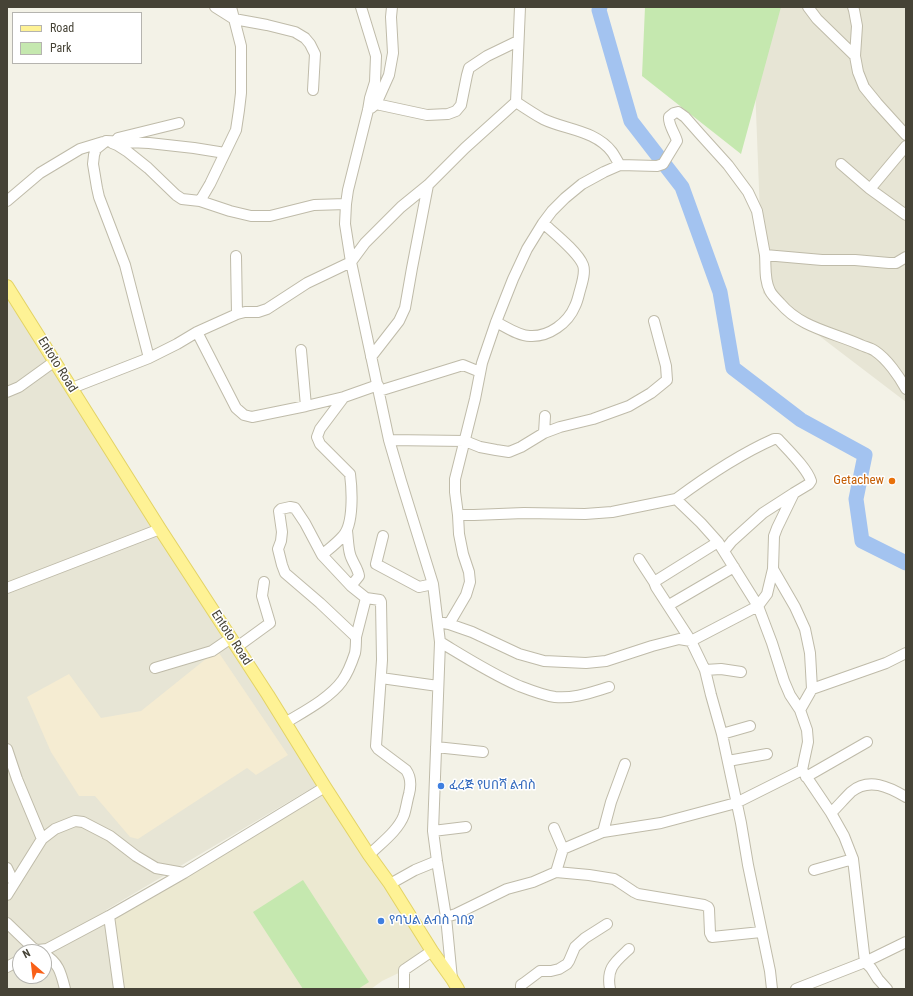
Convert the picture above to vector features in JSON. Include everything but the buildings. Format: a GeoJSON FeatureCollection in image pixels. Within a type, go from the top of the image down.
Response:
{"type":"FeatureCollection","features":[{"type":"Feature","properties":{"kind":"main road","name":"Entoto Road"},"geometry":{"type":"LineString","coordinates":[[7,286],[325,787],[455,984]]}},
{"type":"Feature","properties":{"kind":"street"},"geometry":{"type":"LineString","coordinates":[[215,7],[234,19],[295,32],[305,38],[315,54],[313,90]]}},
{"type":"Feature","properties":{"kind":"street"},"geometry":{"type":"LineString","coordinates":[[200,200],[210,184],[236,130],[241,93],[242,66],[241,46],[231,7]]}},
{"type":"Feature","properties":{"kind":"street"},"geometry":{"type":"LineString","coordinates":[[361,7],[376,56],[375,82],[370,98],[372,107]]}},
{"type":"Feature","properties":{"kind":"street"},"geometry":{"type":"LineString","coordinates":[[392,7],[391,17],[393,53],[389,75],[372,107],[348,190],[345,224],[351,262],[389,440],[400,481],[433,584],[440,642],[433,830],[455,984]]}},
{"type":"Feature","properties":{"kind":"street"},"geometry":{"type":"LineString","coordinates":[[72,388],[149,358],[197,332],[237,314],[245,312],[258,312],[267,309],[308,283],[351,262],[366,243],[401,208],[428,185],[465,148],[516,102],[520,7]]}},
{"type":"Feature","properties":{"kind":"street"},"geometry":{"type":"LineString","coordinates":[[808,7],[817,19],[855,56]]}},
{"type":"Feature","properties":{"kind":"street"},"geometry":{"type":"LineString","coordinates":[[856,8],[857,26],[855,56],[858,72],[864,87],[906,135]]}},
{"type":"Feature","properties":{"kind":"street"},"geometry":{"type":"LineString","coordinates":[[372,107],[428,115],[448,114],[456,111],[461,105],[469,68],[487,56],[518,41]]}},
{"type":"Feature","properties":{"kind":"street"},"geometry":{"type":"LineString","coordinates":[[516,102],[542,118],[590,135],[602,142],[612,152],[620,165]]}},
{"type":"Feature","properties":{"kind":"street"},"geometry":{"type":"LineString","coordinates":[[449,624],[466,595],[470,582],[469,572],[463,554],[459,534],[455,479],[475,400],[482,363],[515,273],[527,249],[552,210],[582,184],[620,165],[657,166],[663,164],[677,141],[676,135],[669,121],[669,117],[674,113],[678,112],[685,117],[728,165],[748,192],[757,211],[765,254],[766,281],[770,292],[784,308],[800,320],[819,330],[850,340],[875,351],[890,365],[906,389]]}},
{"type":"Feature","properties":{"kind":"street"},"geometry":{"type":"LineString","coordinates":[[7,201],[40,173],[80,150],[106,141],[179,123]]}},
{"type":"Feature","properties":{"kind":"street"},"geometry":{"type":"LineString","coordinates":[[149,358],[125,265],[99,197],[93,164],[96,149],[106,141],[149,142],[225,153]]}},
{"type":"Feature","properties":{"kind":"street"},"geometry":{"type":"LineString","coordinates":[[106,141],[117,145],[128,152],[182,199],[200,200],[230,212],[251,216],[270,216],[314,205],[346,204]]}},
{"type":"Feature","properties":{"kind":"street"},"geometry":{"type":"LineString","coordinates":[[870,189],[906,146]]}},
{"type":"Feature","properties":{"kind":"street"},"geometry":{"type":"LineString","coordinates":[[841,164],[870,189],[906,215]]}},
{"type":"Feature","properties":{"kind":"street"},"geometry":{"type":"LineString","coordinates":[[371,357],[399,321],[405,308],[428,185]]}},
{"type":"Feature","properties":{"kind":"street"},"geometry":{"type":"LineString","coordinates":[[496,322],[523,335],[539,336],[551,332],[563,323],[576,305],[584,270],[583,264],[577,254],[543,223]]}},
{"type":"Feature","properties":{"kind":"street"},"geometry":{"type":"LineString","coordinates":[[765,254],[791,258],[855,260],[889,263],[896,262],[906,257]]}},
{"type":"Feature","properties":{"kind":"street"},"geometry":{"type":"LineString","coordinates":[[236,256],[237,314]]}},
{"type":"Feature","properties":{"kind":"street"},"geometry":{"type":"LineString","coordinates":[[389,440],[465,441],[480,447],[510,452],[544,433],[560,427],[593,419],[629,406],[651,393],[667,380],[666,366],[654,321]]}},
{"type":"Feature","properties":{"kind":"street"},"geometry":{"type":"LineString","coordinates":[[197,332],[236,408],[244,415],[252,417],[306,406],[464,365],[480,372]]}},
{"type":"Feature","properties":{"kind":"street"},"geometry":{"type":"LineString","coordinates":[[301,350],[306,406]]}},
{"type":"Feature","properties":{"kind":"street"},"geometry":{"type":"LineString","coordinates":[[7,392],[19,387],[55,361]]}},
{"type":"Feature","properties":{"kind":"street"},"geometry":{"type":"LineString","coordinates":[[344,396],[320,429],[317,437],[320,444],[350,474],[352,508],[347,531],[350,555],[359,576],[351,586]]}},
{"type":"Feature","properties":{"kind":"street"},"geometry":{"type":"LineString","coordinates":[[544,433],[545,416]]}},
{"type":"Feature","properties":{"kind":"street"},"geometry":{"type":"LineString","coordinates":[[458,515],[524,513],[592,514],[612,512],[676,499],[725,465],[774,439],[778,439],[795,457],[809,477],[809,484],[763,513],[732,541],[724,551]]}},
{"type":"Feature","properties":{"kind":"street"},"geometry":{"type":"LineString","coordinates":[[438,622],[472,632],[519,654],[544,661],[586,663],[606,661],[679,639],[692,641],[758,606],[767,594],[773,570],[774,536],[776,528],[794,493]]}},
{"type":"Feature","properties":{"kind":"street"},"geometry":{"type":"LineString","coordinates":[[676,499],[718,542],[758,606],[784,681],[800,710],[807,730],[808,742],[804,773],[831,813],[844,836],[853,859],[865,962],[888,989]]}},
{"type":"Feature","properties":{"kind":"street"},"geometry":{"type":"LineString","coordinates":[[356,637],[286,573],[282,565],[278,549],[282,532],[279,511],[282,509],[290,507],[295,508],[322,555],[351,586],[366,598],[380,600],[382,602],[382,660],[376,746],[406,770],[410,778],[410,790],[404,816],[396,828],[369,855]]}},
{"type":"Feature","properties":{"kind":"street"},"geometry":{"type":"LineString","coordinates":[[7,588],[160,529]]}},
{"type":"Feature","properties":{"kind":"street"},"geometry":{"type":"LineString","coordinates":[[322,555],[347,531]]}},
{"type":"Feature","properties":{"kind":"street"},"geometry":{"type":"LineString","coordinates":[[383,536],[376,564],[419,587],[433,584]]}},
{"type":"Feature","properties":{"kind":"street"},"geometry":{"type":"LineString","coordinates":[[654,582],[718,542]]}},
{"type":"Feature","properties":{"kind":"street"},"geometry":{"type":"LineString","coordinates":[[639,559],[692,641],[705,670],[728,761],[770,971],[772,989]]}},
{"type":"Feature","properties":{"kind":"street"},"geometry":{"type":"LineString","coordinates":[[669,605],[734,567]]}},
{"type":"Feature","properties":{"kind":"street"},"geometry":{"type":"LineString","coordinates":[[773,570],[795,607],[804,629],[810,653],[812,689],[800,710]]}},
{"type":"Feature","properties":{"kind":"street"},"geometry":{"type":"LineString","coordinates":[[155,668],[234,643],[270,623],[262,596],[264,582]]}},
{"type":"Feature","properties":{"kind":"street"},"geometry":{"type":"LineString","coordinates":[[285,723],[317,703],[334,690],[342,681],[348,671],[355,652],[356,637],[366,598]]}},
{"type":"Feature","properties":{"kind":"street"},"geometry":{"type":"LineString","coordinates":[[440,642],[505,680],[537,693],[556,697],[576,696],[609,687]]}},
{"type":"Feature","properties":{"kind":"street"},"geometry":{"type":"LineString","coordinates":[[812,689],[886,663],[906,653]]}},
{"type":"Feature","properties":{"kind":"street"},"geometry":{"type":"LineString","coordinates":[[705,670],[721,669],[742,672]]}},
{"type":"Feature","properties":{"kind":"street"},"geometry":{"type":"LineString","coordinates":[[381,678],[438,686]]}},
{"type":"Feature","properties":{"kind":"street"},"geometry":{"type":"LineString","coordinates":[[722,734],[750,726]]}},
{"type":"Feature","properties":{"kind":"street"},"geometry":{"type":"LineString","coordinates":[[563,849],[603,832],[661,823],[736,803],[804,773],[867,742]]}},
{"type":"Feature","properties":{"kind":"street"},"geometry":{"type":"LineString","coordinates":[[436,748],[483,752]]}},
{"type":"Feature","properties":{"kind":"street"},"geometry":{"type":"LineString","coordinates":[[7,749],[17,780],[42,839]]}},
{"type":"Feature","properties":{"kind":"street"},"geometry":{"type":"LineString","coordinates":[[728,761],[767,754]]}},
{"type":"Feature","properties":{"kind":"street"},"geometry":{"type":"LineString","coordinates":[[603,832],[611,802],[625,764]]}},
{"type":"Feature","properties":{"kind":"street"},"geometry":{"type":"LineString","coordinates":[[831,813],[852,792],[869,784],[882,785],[906,797]]}},
{"type":"Feature","properties":{"kind":"street"},"geometry":{"type":"LineString","coordinates":[[52,946],[109,916],[184,873],[325,787]]}},
{"type":"Feature","properties":{"kind":"street"},"geometry":{"type":"LineString","coordinates":[[7,895],[42,839],[55,829],[75,821],[83,822],[110,836],[136,856],[156,868],[184,873]]}},
{"type":"Feature","properties":{"kind":"street"},"geometry":{"type":"LineString","coordinates":[[433,830],[466,827]]}},
{"type":"Feature","properties":{"kind":"street"},"geometry":{"type":"LineString","coordinates":[[554,828],[563,849],[556,872]]}},
{"type":"Feature","properties":{"kind":"street"},"geometry":{"type":"LineString","coordinates":[[814,870],[853,859]]}},
{"type":"Feature","properties":{"kind":"street"},"geometry":{"type":"LineString","coordinates":[[390,884],[415,870],[437,861]]}},
{"type":"Feature","properties":{"kind":"street"},"geometry":{"type":"LineString","coordinates":[[7,868],[14,883]]}},
{"type":"Feature","properties":{"kind":"street"},"geometry":{"type":"LineString","coordinates":[[446,917],[456,914],[507,889],[534,882],[556,872],[614,879],[638,894],[708,907],[710,909],[710,933],[712,937],[761,932]]}},
{"type":"Feature","properties":{"kind":"street"},"geometry":{"type":"LineString","coordinates":[[109,916],[119,989]]}},
{"type":"Feature","properties":{"kind":"street"},"geometry":{"type":"LineString","coordinates":[[7,923],[30,944]]}},
{"type":"Feature","properties":{"kind":"street"},"geometry":{"type":"LineString","coordinates":[[521,989],[521,985],[540,970],[551,971],[559,969],[569,962],[575,947],[607,924]]}},
{"type":"Feature","properties":{"kind":"street"},"geometry":{"type":"LineString","coordinates":[[796,989],[865,962],[906,942]]}},
{"type":"Feature","properties":{"kind":"street"},"geometry":{"type":"LineString","coordinates":[[610,989],[609,975],[614,962],[629,949]]}},
{"type":"Feature","properties":{"kind":"street"},"geometry":{"type":"LineString","coordinates":[[404,989],[404,970],[432,951]]}},
{"type":"Feature","properties":{"kind":"street"},"geometry":{"type":"LineString","coordinates":[[52,959],[57,966],[65,989]]}},
{"type":"Feature","properties":{"kind":"shaded area"},"geometry":{"type":"Polygon","coordinates":[[[752,7],[906,7],[906,402],[763,293],[752,7]]]}},
{"type":"Feature","properties":{"kind":"shaded area"},"geometry":{"type":"Polygon","coordinates":[[[7,299],[163,537],[317,785],[106,910],[120,989],[7,989],[7,299]]]}},
{"type":"Feature","properties":{"kind":"shaded area"},"geometry":{"type":"Polygon","coordinates":[[[217,650],[288,755],[256,775],[247,768],[138,839],[130,837],[95,796],[79,796],[51,752],[27,697],[69,674],[101,718],[141,711],[217,650]]]}},
{"type":"Feature","properties":{"kind":"shaded area"},"geometry":{"type":"Polygon","coordinates":[[[327,793],[430,958],[382,981],[371,989],[123,989],[110,917],[327,793]]]}},
{"type":"Feature","properties":{"kind":"green space"},"geometry":{"type":"Polygon","coordinates":[[[645,7],[781,7],[741,154],[642,76],[645,7]]]}},
{"type":"Feature","properties":{"kind":"green space"},"geometry":{"type":"Polygon","coordinates":[[[303,880],[369,982],[358,989],[303,989],[253,912],[303,880]]]}},
{"type":"Feature","properties":{"kind":"waterway"},"geometry":{"type":"LineString","coordinates":[[600,7],[599,10],[631,121],[682,187],[720,292],[733,368],[801,420],[865,455],[856,499],[862,541],[906,563]]}},
{"type":"Feature","properties":{"kind":"place","name":"Getachew"},"geometry":{"type":"Point","coordinates":[892,481]}},
{"type":"Feature","properties":{"kind":"place","name":"ፈረጅ የሀበሻ ልብስ"},"geometry":{"type":"Point","coordinates":[441,786]}},
{"type":"Feature","properties":{"kind":"place","name":"የባህል ልብስ ገበያ"},"geometry":{"type":"Point","coordinates":[381,921]}}]}
